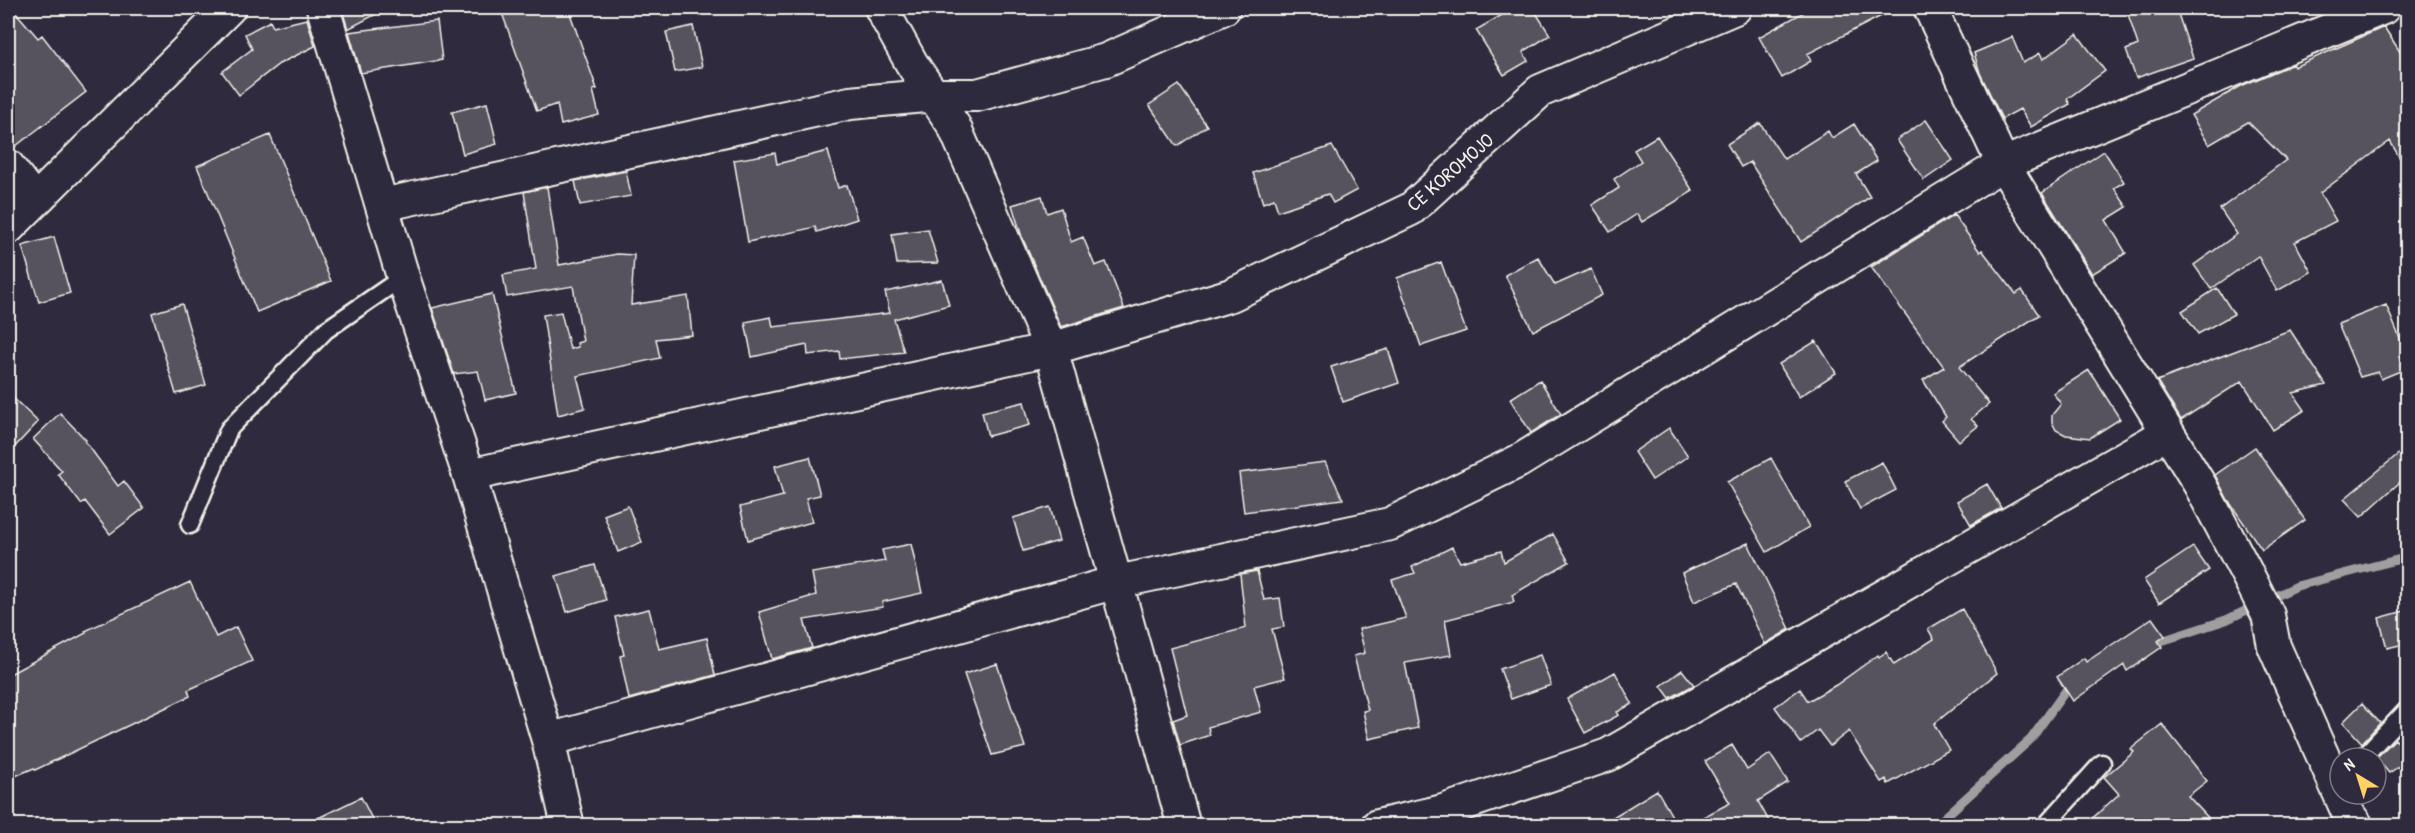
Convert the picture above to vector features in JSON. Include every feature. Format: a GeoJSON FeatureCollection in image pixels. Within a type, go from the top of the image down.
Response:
{"type":"FeatureCollection","features":[{"type":"Feature","properties":{"kind":"street"},"geometry":{"type":"LineString","coordinates":[[8,228],[229,8]]}},
{"type":"Feature","properties":{"kind":"street"},"geometry":{"type":"LineString","coordinates":[[323,8],[403,277],[469,476],[548,740],[568,825]]}},
{"type":"Feature","properties":{"kind":"street"},"geometry":{"type":"LineString","coordinates":[[881,8],[912,64],[954,126],[1051,350],[1117,582],[1177,824]]}},
{"type":"Feature","properties":{"kind":"street"},"geometry":{"type":"LineString","coordinates":[[382,205],[850,103],[935,95],[977,95],[1106,60],[1224,8]]}},
{"type":"Feature","properties":{"kind":"street","name":"CE KOROMOJO"},"geometry":{"type":"LineString","coordinates":[[469,476],[1051,350],[1231,295],[1411,209],[1540,91],[1736,8]]}},
{"type":"Feature","properties":{"kind":"street"},"geometry":{"type":"LineString","coordinates":[[1930,8],[2003,164],[2200,485],[2262,602],[2274,646],[2328,762]]}},
{"type":"Feature","properties":{"kind":"street"},"geometry":{"type":"LineString","coordinates":[[548,740],[1117,582],[1390,524],[1519,460],[2003,164],[2383,8]]}},
{"type":"Feature","properties":{"kind":"street"},"geometry":{"type":"LineString","coordinates":[[8,166],[34,200]]}},
{"type":"Feature","properties":{"kind":"street"},"geometry":{"type":"LineString","coordinates":[[1377,825],[1443,812],[1608,755],[2167,433]]}},
{"type":"Feature","properties":{"kind":"street"},"geometry":{"type":"LineString","coordinates":[[2344,806],[2348,822]]}},
{"type":"Feature","properties":{"kind":"lane"},"geometry":{"type":"LineString","coordinates":[[190,525],[229,429],[326,330],[403,277]]}},
{"type":"Feature","properties":{"kind":"lane"},"geometry":{"type":"LineString","coordinates":[[2373,746],[2408,709]]}},
{"type":"Feature","properties":{"kind":"lane"},"geometry":{"type":"LineString","coordinates":[[2045,825],[2102,763]]}},
{"type":"Feature","properties":{"kind":"building"},"geometry":{"type":"Polygon","coordinates":[[[8,8],[12,8],[38,38],[42,35],[86,92],[12,149],[8,148],[8,8]]]}},
{"type":"Feature","properties":{"kind":"building"},"geometry":{"type":"Polygon","coordinates":[[[383,8],[384,10],[348,29],[342,10],[383,8]]]}},
{"type":"Feature","properties":{"kind":"building"},"geometry":{"type":"Polygon","coordinates":[[[519,8],[568,8],[597,89],[593,90],[599,115],[561,125],[557,104],[537,111],[502,13],[519,8]]]}},
{"type":"Feature","properties":{"kind":"building"},"geometry":{"type":"Polygon","coordinates":[[[1514,8],[1533,8],[1550,35],[1523,52],[1528,61],[1504,75],[1476,30],[1514,8]]]}},
{"type":"Feature","properties":{"kind":"building"},"geometry":{"type":"Polygon","coordinates":[[[1811,8],[1897,8],[1807,54],[1811,61],[1782,78],[1759,37],[1811,8]]]}},
{"type":"Feature","properties":{"kind":"building"},"geometry":{"type":"Polygon","coordinates":[[[2126,8],[2176,8],[2193,58],[2136,78],[2126,50],[2138,45],[2126,8]]]}},
{"type":"Feature","properties":{"kind":"building"},"geometry":{"type":"Polygon","coordinates":[[[307,19],[315,46],[279,64],[239,95],[222,72],[252,49],[245,34],[270,21],[273,27],[307,19]]]}},
{"type":"Feature","properties":{"kind":"building"},"geometry":{"type":"Polygon","coordinates":[[[437,21],[442,60],[361,73],[349,32],[437,21]]]}},
{"type":"Feature","properties":{"kind":"building"},"geometry":{"type":"Polygon","coordinates":[[[693,26],[702,67],[675,72],[666,32],[693,26]]]}},
{"type":"Feature","properties":{"kind":"building"},"geometry":{"type":"Polygon","coordinates":[[[2384,27],[2408,64],[2408,172],[2390,141],[2320,193],[2336,221],[2295,242],[2311,272],[2277,291],[2258,256],[2211,289],[2194,265],[2237,234],[2220,209],[2286,160],[2248,122],[2209,145],[2191,115],[2241,86],[2293,64],[2294,67],[2384,27]]]}},
{"type":"Feature","properties":{"kind":"building"},"geometry":{"type":"Polygon","coordinates":[[[2077,34],[2105,71],[2067,99],[2070,104],[2031,127],[2020,109],[2002,119],[1980,73],[1974,53],[2012,37],[2023,63],[2040,53],[2043,59],[2077,34]]]}},
{"type":"Feature","properties":{"kind":"building"},"geometry":{"type":"Polygon","coordinates":[[[1179,85],[1207,126],[1177,146],[1149,105],[1179,85]]]}},
{"type":"Feature","properties":{"kind":"building"},"geometry":{"type":"Polygon","coordinates":[[[487,103],[497,144],[463,154],[452,112],[487,103]]]}},
{"type":"Feature","properties":{"kind":"building"},"geometry":{"type":"Polygon","coordinates":[[[1926,120],[1953,160],[1924,180],[1897,140],[1926,120]]]}},
{"type":"Feature","properties":{"kind":"building"},"geometry":{"type":"Polygon","coordinates":[[[1760,123],[1784,159],[1828,131],[1832,138],[1854,124],[1877,161],[1856,174],[1870,197],[1801,242],[1750,162],[1741,167],[1727,144],[1760,123]]]}},
{"type":"Feature","properties":{"kind":"building"},"geometry":{"type":"Polygon","coordinates":[[[270,135],[331,281],[257,312],[197,166],[270,135]]]}},
{"type":"Feature","properties":{"kind":"building"},"geometry":{"type":"Polygon","coordinates":[[[1657,136],[1693,191],[1642,222],[1637,214],[1610,232],[1592,205],[1619,188],[1614,179],[1641,161],[1634,150],[1657,136]]]}},
{"type":"Feature","properties":{"kind":"building"},"geometry":{"type":"Polygon","coordinates":[[[1332,146],[1357,190],[1333,203],[1328,194],[1278,211],[1274,199],[1263,203],[1253,173],[1332,146]]]}},
{"type":"Feature","properties":{"kind":"building"},"geometry":{"type":"Polygon","coordinates":[[[828,151],[838,188],[847,185],[857,219],[817,232],[815,227],[748,242],[734,160],[775,153],[777,164],[828,151]]]}},
{"type":"Feature","properties":{"kind":"building"},"geometry":{"type":"Polygon","coordinates":[[[2104,151],[2124,182],[2114,188],[2127,207],[2106,220],[2126,253],[2092,274],[2042,193],[2104,151]]]}},
{"type":"Feature","properties":{"kind":"building"},"geometry":{"type":"Polygon","coordinates":[[[626,171],[631,196],[580,205],[575,181],[626,171]]]}},
{"type":"Feature","properties":{"kind":"building"},"geometry":{"type":"Polygon","coordinates":[[[547,187],[559,265],[617,254],[634,255],[631,305],[688,296],[692,335],[656,339],[660,358],[577,376],[585,408],[558,415],[543,315],[561,312],[570,349],[578,347],[577,343],[583,341],[573,286],[507,297],[503,275],[536,269],[524,192],[547,187]]]}},
{"type":"Feature","properties":{"kind":"building"},"geometry":{"type":"Polygon","coordinates":[[[1042,196],[1047,213],[1061,208],[1071,242],[1083,237],[1095,266],[1106,262],[1124,308],[1061,327],[1022,237],[1012,205],[1042,196]]]}},
{"type":"Feature","properties":{"kind":"building"},"geometry":{"type":"Polygon","coordinates":[[[1954,215],[1980,252],[1982,250],[2016,294],[2022,290],[2039,315],[1959,367],[1989,404],[1971,419],[1978,426],[1959,441],[1942,421],[1946,417],[1923,380],[1944,367],[1871,267],[1954,215]]]}},
{"type":"Feature","properties":{"kind":"building"},"geometry":{"type":"Polygon","coordinates":[[[928,229],[938,263],[897,264],[892,234],[928,229]]]}},
{"type":"Feature","properties":{"kind":"building"},"geometry":{"type":"Polygon","coordinates":[[[54,237],[70,293],[39,302],[22,246],[54,237]]]}},
{"type":"Feature","properties":{"kind":"building"},"geometry":{"type":"Polygon","coordinates":[[[1538,257],[1555,285],[1591,269],[1602,295],[1533,331],[1505,275],[1538,257]]]}},
{"type":"Feature","properties":{"kind":"building"},"geometry":{"type":"Polygon","coordinates":[[[1441,262],[1466,331],[1421,346],[1397,278],[1441,262]]]}},
{"type":"Feature","properties":{"kind":"building"},"geometry":{"type":"Polygon","coordinates":[[[942,280],[949,305],[894,319],[904,352],[840,359],[839,351],[808,355],[807,345],[752,357],[745,322],[771,317],[773,327],[890,313],[885,292],[942,280]]]}},
{"type":"Feature","properties":{"kind":"building"},"geometry":{"type":"Polygon","coordinates":[[[2217,288],[2234,314],[2198,334],[2182,311],[2217,288]]]}},
{"type":"Feature","properties":{"kind":"building"},"geometry":{"type":"Polygon","coordinates":[[[492,294],[516,393],[485,400],[478,371],[454,374],[432,308],[492,294]]]}},
{"type":"Feature","properties":{"kind":"building"},"geometry":{"type":"Polygon","coordinates":[[[182,304],[206,385],[176,394],[152,313],[182,304]]]}},
{"type":"Feature","properties":{"kind":"building"},"geometry":{"type":"Polygon","coordinates":[[[2386,305],[2406,353],[2399,356],[2405,369],[2381,379],[2378,372],[2360,377],[2338,324],[2386,305]]]}},
{"type":"Feature","properties":{"kind":"building"},"geometry":{"type":"Polygon","coordinates":[[[2290,330],[2326,385],[2293,393],[2305,410],[2273,430],[2242,381],[2181,420],[2157,381],[2290,330]]]}},
{"type":"Feature","properties":{"kind":"building"},"geometry":{"type":"Polygon","coordinates":[[[1816,341],[1836,373],[1799,397],[1779,364],[1816,341]]]}},
{"type":"Feature","properties":{"kind":"building"},"geometry":{"type":"Polygon","coordinates":[[[1388,349],[1399,383],[1343,402],[1331,367],[1388,349]]]}},
{"type":"Feature","properties":{"kind":"building"},"geometry":{"type":"Polygon","coordinates":[[[2089,370],[2120,419],[2090,438],[2066,435],[2056,430],[2052,422],[2052,415],[2061,404],[2053,393],[2089,370]]]}},
{"type":"Feature","properties":{"kind":"building"},"geometry":{"type":"Polygon","coordinates":[[[1540,380],[1561,414],[1531,433],[1510,399],[1540,380]]]}},
{"type":"Feature","properties":{"kind":"building"},"geometry":{"type":"Polygon","coordinates":[[[8,393],[38,422],[8,454],[8,393]]]}},
{"type":"Feature","properties":{"kind":"building"},"geometry":{"type":"Polygon","coordinates":[[[1024,402],[1030,425],[988,436],[982,412],[1024,402]]]}},
{"type":"Feature","properties":{"kind":"building"},"geometry":{"type":"Polygon","coordinates":[[[60,413],[86,440],[118,486],[124,481],[144,508],[110,534],[85,501],[81,504],[58,474],[62,471],[33,439],[60,413]]]}},
{"type":"Feature","properties":{"kind":"building"},"geometry":{"type":"Polygon","coordinates":[[[1669,428],[1688,456],[1652,480],[1634,452],[1669,428]]]}},
{"type":"Feature","properties":{"kind":"building"},"geometry":{"type":"Polygon","coordinates":[[[2408,446],[2408,475],[2361,517],[2344,499],[2408,446]]]}},
{"type":"Feature","properties":{"kind":"building"},"geometry":{"type":"Polygon","coordinates":[[[2255,447],[2305,520],[2262,550],[2228,500],[2215,475],[2255,447]]]}},
{"type":"Feature","properties":{"kind":"building"},"geometry":{"type":"Polygon","coordinates":[[[810,457],[820,495],[806,498],[812,522],[748,540],[740,507],[783,496],[775,466],[810,457]]]}},
{"type":"Feature","properties":{"kind":"building"},"geometry":{"type":"Polygon","coordinates":[[[1771,458],[1809,527],[1767,552],[1727,482],[1771,458]]]}},
{"type":"Feature","properties":{"kind":"building"},"geometry":{"type":"Polygon","coordinates":[[[1325,462],[1343,499],[1244,512],[1239,473],[1325,462]]]}},
{"type":"Feature","properties":{"kind":"building"},"geometry":{"type":"Polygon","coordinates":[[[1882,462],[1896,490],[1860,509],[1845,481],[1882,462]]]}},
{"type":"Feature","properties":{"kind":"building"},"geometry":{"type":"Polygon","coordinates":[[[1987,484],[2001,508],[1971,525],[1957,501],[1987,484]]]}},
{"type":"Feature","properties":{"kind":"building"},"geometry":{"type":"Polygon","coordinates":[[[628,506],[642,542],[618,552],[604,515],[628,506]]]}},
{"type":"Feature","properties":{"kind":"building"},"geometry":{"type":"Polygon","coordinates":[[[1050,507],[1059,541],[1023,551],[1013,518],[1050,507]]]}},
{"type":"Feature","properties":{"kind":"building"},"geometry":{"type":"Polygon","coordinates":[[[1553,534],[1569,562],[1512,595],[1514,602],[1445,620],[1451,655],[1405,663],[1418,728],[1369,739],[1363,711],[1368,710],[1354,656],[1365,653],[1359,629],[1406,618],[1392,580],[1415,573],[1412,567],[1452,547],[1460,562],[1501,551],[1504,562],[1553,534]]]}},
{"type":"Feature","properties":{"kind":"building"},"geometry":{"type":"Polygon","coordinates":[[[1748,543],[1790,629],[1765,644],[1736,584],[1694,602],[1682,573],[1748,543]]]}},
{"type":"Feature","properties":{"kind":"building"},"geometry":{"type":"Polygon","coordinates":[[[911,544],[922,593],[882,602],[883,607],[804,620],[812,648],[772,659],[759,612],[816,595],[812,573],[885,561],[882,550],[911,544]]]}},
{"type":"Feature","properties":{"kind":"building"},"geometry":{"type":"Polygon","coordinates":[[[2193,547],[2209,570],[2159,603],[2144,580],[2193,547]]]}},
{"type":"Feature","properties":{"kind":"building"},"geometry":{"type":"Polygon","coordinates":[[[595,565],[606,600],[567,612],[556,576],[595,565]]]}},
{"type":"Feature","properties":{"kind":"building"},"geometry":{"type":"Polygon","coordinates":[[[1257,571],[1264,600],[1280,598],[1284,627],[1272,629],[1285,678],[1254,686],[1261,712],[1208,727],[1210,735],[1180,745],[1173,720],[1187,715],[1170,648],[1246,628],[1240,574],[1257,571]]]}},
{"type":"Feature","properties":{"kind":"building"},"geometry":{"type":"Polygon","coordinates":[[[190,582],[216,637],[236,627],[252,661],[188,690],[190,696],[35,770],[34,768],[8,779],[8,675],[86,633],[85,631],[190,582]]]}},
{"type":"Feature","properties":{"kind":"building"},"geometry":{"type":"Polygon","coordinates":[[[649,609],[659,649],[707,638],[715,675],[629,699],[620,656],[624,655],[615,617],[649,609]]]}},
{"type":"Feature","properties":{"kind":"building"},"geometry":{"type":"Polygon","coordinates":[[[1962,609],[1997,673],[1934,724],[1949,750],[1888,784],[1886,779],[1881,782],[1849,731],[1830,746],[1818,730],[1801,743],[1775,707],[1800,689],[1808,701],[1886,652],[1894,665],[1934,639],[1928,629],[1962,609]]]}},
{"type":"Feature","properties":{"kind":"building"},"geometry":{"type":"Polygon","coordinates":[[[2408,610],[2408,643],[2387,648],[2379,618],[2408,610]]]}},
{"type":"Feature","properties":{"kind":"building"},"geometry":{"type":"Polygon","coordinates":[[[2152,618],[2165,636],[2158,641],[2162,647],[2127,671],[2124,665],[2073,701],[2057,677],[2084,658],[2086,662],[2152,618]]]}},
{"type":"Feature","properties":{"kind":"building"},"geometry":{"type":"Polygon","coordinates":[[[1540,655],[1551,685],[1511,699],[1500,669],[1540,655]]]}},
{"type":"Feature","properties":{"kind":"building"},"geometry":{"type":"Polygon","coordinates":[[[997,664],[1025,747],[992,755],[964,674],[997,664]]]}},
{"type":"Feature","properties":{"kind":"building"},"geometry":{"type":"Polygon","coordinates":[[[1682,670],[1694,685],[1670,698],[1661,686],[1682,670]]]}},
{"type":"Feature","properties":{"kind":"building"},"geometry":{"type":"Polygon","coordinates":[[[1615,672],[1632,704],[1617,712],[1619,715],[1585,733],[1567,699],[1615,672]]]}},
{"type":"Feature","properties":{"kind":"building"},"geometry":{"type":"Polygon","coordinates":[[[2362,703],[2380,723],[2362,743],[2343,722],[2362,703]]]}},
{"type":"Feature","properties":{"kind":"building"},"geometry":{"type":"Polygon","coordinates":[[[2162,724],[2207,781],[2188,796],[2215,825],[2085,825],[2119,794],[2104,777],[2134,752],[2131,749],[2162,724]]]}},
{"type":"Feature","properties":{"kind":"building"},"geometry":{"type":"Polygon","coordinates":[[[2395,739],[2408,753],[2408,760],[2389,773],[2388,772],[2388,746],[2395,739]]]}},
{"type":"Feature","properties":{"kind":"building"},"geometry":{"type":"Polygon","coordinates":[[[1732,745],[1747,770],[1770,754],[1788,782],[1758,801],[1771,825],[1688,825],[1730,803],[1705,761],[1732,745]]]}},
{"type":"Feature","properties":{"kind":"building"},"geometry":{"type":"Polygon","coordinates":[[[1657,790],[1677,825],[1600,825],[1657,790]]]}},
{"type":"Feature","properties":{"kind":"building"},"geometry":{"type":"Polygon","coordinates":[[[361,797],[375,825],[304,825],[361,797]]]}},
{"type":"Feature","properties":{"kind":"waterway"},"geometry":{"type":"LineString","coordinates":[[2149,645],[2226,620],[2297,586],[2408,557]]}},
{"type":"Feature","properties":{"kind":"waterway"},"geometry":{"type":"LineString","coordinates":[[1935,826],[2031,739],[2073,683]]}}]}
